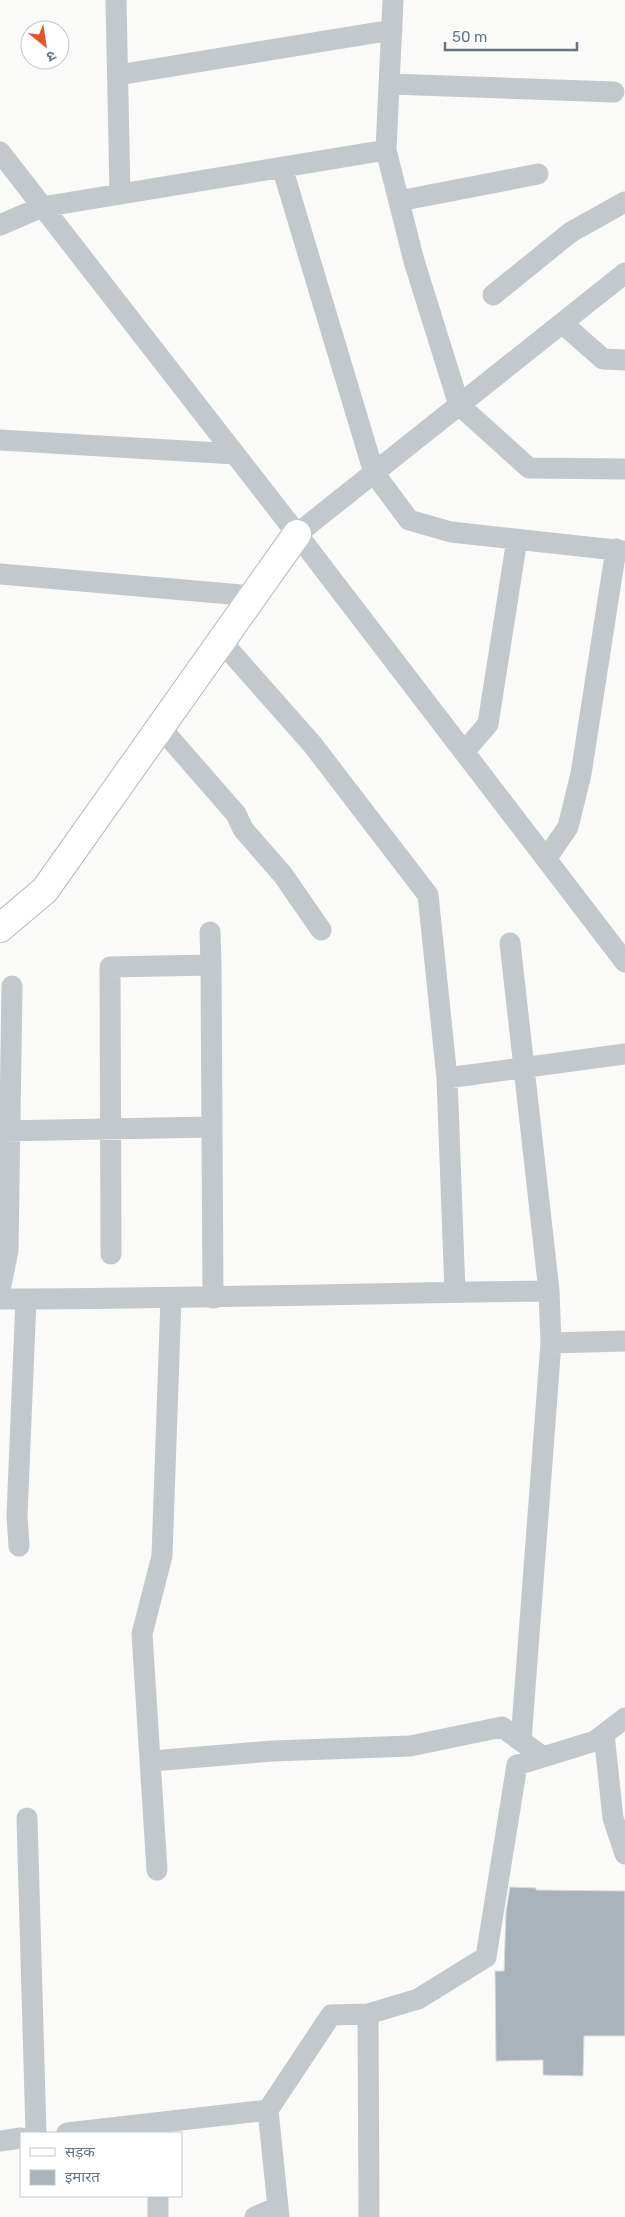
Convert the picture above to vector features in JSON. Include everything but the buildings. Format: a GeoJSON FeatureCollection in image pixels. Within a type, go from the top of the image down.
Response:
{"type":"FeatureCollection","features":[{"type":"Feature","properties":{"kind":"street"},"geometry":{"type":"LineString","coordinates":[[116,0],[120,194]]}},
{"type":"Feature","properties":{"kind":"street"},"geometry":{"type":"LineString","coordinates":[[393,0],[386,150],[414,261],[459,405],[529,468],[625,469]]}},
{"type":"Feature","properties":{"kind":"street"},"geometry":{"type":"LineString","coordinates":[[118,75],[392,30]]}},
{"type":"Feature","properties":{"kind":"street"},"geometry":{"type":"LineString","coordinates":[[390,84],[614,92]]}},
{"type":"Feature","properties":{"kind":"street"},"geometry":{"type":"LineString","coordinates":[[0,225],[42,207],[386,150]]}},
{"type":"Feature","properties":{"kind":"street"},"geometry":{"type":"LineString","coordinates":[[0,152],[297,534],[625,962]]}},
{"type":"Feature","properties":{"kind":"street"},"geometry":{"type":"LineString","coordinates":[[282,167],[374,473],[409,520],[451,532],[621,550],[581,774],[568,827],[546,859]]}},
{"type":"Feature","properties":{"kind":"street"},"geometry":{"type":"LineString","coordinates":[[399,201],[538,174]]}},
{"type":"Feature","properties":{"kind":"street"},"geometry":{"type":"LineString","coordinates":[[493,295],[571,232],[625,202]]}},
{"type":"Feature","properties":{"kind":"street"},"geometry":{"type":"LineString","coordinates":[[0,928],[45,890],[297,534],[625,273]]}},
{"type":"Feature","properties":{"kind":"street"},"geometry":{"type":"LineString","coordinates":[[562,323],[603,359],[625,360]]}},
{"type":"Feature","properties":{"kind":"street"},"geometry":{"type":"LineString","coordinates":[[0,440],[235,454]]}},
{"type":"Feature","properties":{"kind":"street"},"geometry":{"type":"LineString","coordinates":[[464,752],[488,724],[517,539]]}},
{"type":"Feature","properties":{"kind":"street"},"geometry":{"type":"LineString","coordinates":[[0,574],[253,596]]}},
{"type":"Feature","properties":{"kind":"street"},"geometry":{"type":"LineString","coordinates":[[221,640],[312,744],[428,895],[447,1078],[455,1292]]}},
{"type":"Feature","properties":{"kind":"street"},"geometry":{"type":"LineString","coordinates":[[160,727],[236,814],[243,829],[283,875],[322,930]]}},
{"type":"Feature","properties":{"kind":"street"},"geometry":{"type":"LineString","coordinates":[[210,932],[213,1298]]}},
{"type":"Feature","properties":{"kind":"street"},"geometry":{"type":"LineString","coordinates":[[510,943],[549,1291],[551,1343],[521,1741]]}},
{"type":"Feature","properties":{"kind":"street"},"geometry":{"type":"LineString","coordinates":[[112,1254],[110,966],[211,965]]}},
{"type":"Feature","properties":{"kind":"street"},"geometry":{"type":"LineString","coordinates":[[0,1290],[8,1251],[5,1131],[12,986]]}},
{"type":"Feature","properties":{"kind":"street"},"geometry":{"type":"LineString","coordinates":[[447,1078],[625,1054]]}},
{"type":"Feature","properties":{"kind":"street"},"geometry":{"type":"LineString","coordinates":[[5,1131],[212,1127]]}},
{"type":"Feature","properties":{"kind":"street"},"geometry":{"type":"LineString","coordinates":[[0,1299],[213,1298],[549,1291]]}},
{"type":"Feature","properties":{"kind":"street"},"geometry":{"type":"LineString","coordinates":[[157,1870],[152,1761],[142,1634],[162,1556],[171,1298]]}},
{"type":"Feature","properties":{"kind":"street"},"geometry":{"type":"LineString","coordinates":[[19,1546],[17,1516],[26,1299]]}},
{"type":"Feature","properties":{"kind":"street"},"geometry":{"type":"LineString","coordinates":[[551,1343],[625,1341]]}},
{"type":"Feature","properties":{"kind":"street"},"geometry":{"type":"LineString","coordinates":[[255,2217],[279,2212],[268,2110],[331,2016],[368,2014],[418,2000],[486,1957],[517,1765],[595,1741],[625,1718]]}},
{"type":"Feature","properties":{"kind":"street"},"geometry":{"type":"LineString","coordinates":[[152,1761],[273,1751],[410,1746],[502,1727],[543,1757]]}},
{"type":"Feature","properties":{"kind":"street"},"geometry":{"type":"LineString","coordinates":[[604,1734],[613,1818],[625,1854]]}},
{"type":"Feature","properties":{"kind":"street"},"geometry":{"type":"LineString","coordinates":[[27,1818],[36,2132]]}},
{"type":"Feature","properties":{"kind":"street"},"geometry":{"type":"LineString","coordinates":[[368,2014],[369,2217]]}},
{"type":"Feature","properties":{"kind":"street"},"geometry":{"type":"LineString","coordinates":[[85,2132],[158,2128],[268,2110]]}},
{"type":"Feature","properties":{"kind":"street"},"geometry":{"type":"LineString","coordinates":[[0,2141],[20,2138]]}},
{"type":"Feature","properties":{"kind":"street"},"geometry":{"type":"LineString","coordinates":[[158,2197],[158,2217]]}}]}
